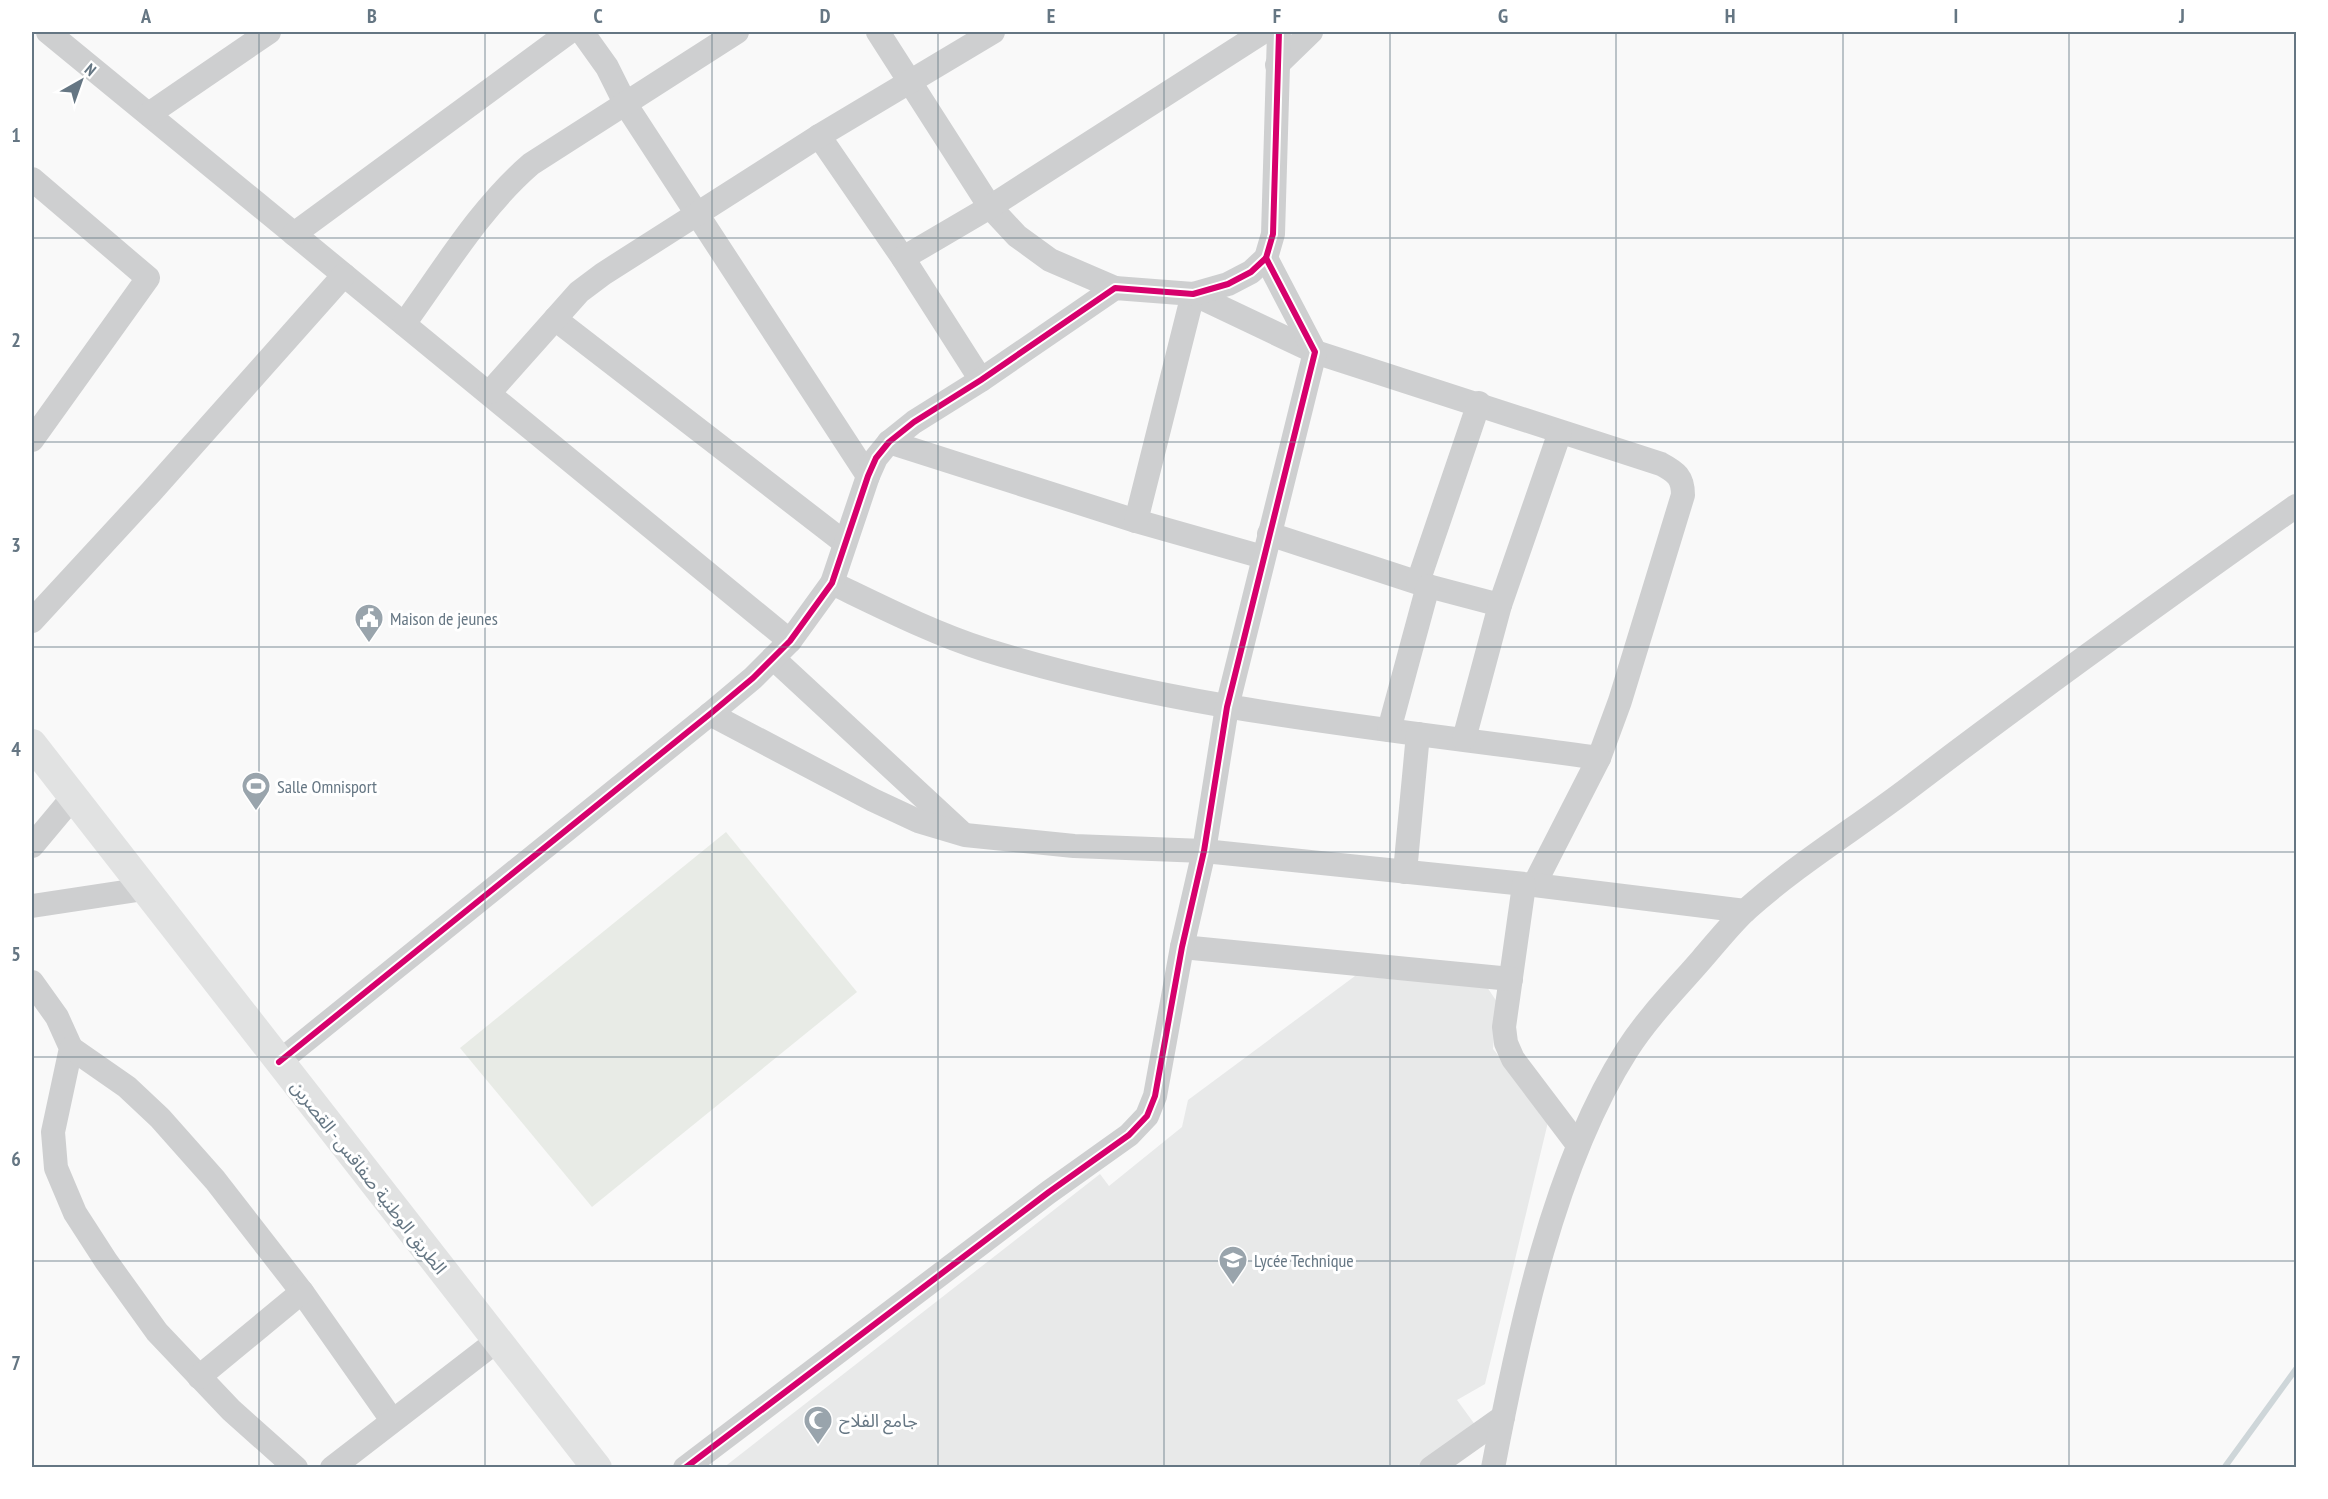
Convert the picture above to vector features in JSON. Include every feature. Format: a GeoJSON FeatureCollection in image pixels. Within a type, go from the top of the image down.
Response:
{"type":"FeatureCollection","features":[{"type":"Feature","properties":{"kind":"main road","name":"الطريق الوطنية صفاقس - القصرين"},"geometry":{"type":"LineString","coordinates":[[32,744],[597,1467]]}},
{"type":"Feature","properties":{"kind":"street"},"geometry":{"type":"LineString","coordinates":[[48,32],[490,392],[790,641]]}},
{"type":"Feature","properties":{"kind":"street"},"geometry":{"type":"LineString","coordinates":[[149,114],[269,32]]}},
{"type":"Feature","properties":{"kind":"street"},"geometry":{"type":"LineString","coordinates":[[294,234],[570,32]]}},
{"type":"Feature","properties":{"kind":"street"},"geometry":{"type":"LineString","coordinates":[[582,32],[607,67],[626,105],[696,214],[868,476]]}},
{"type":"Feature","properties":{"kind":"street"},"geometry":{"type":"LineString","coordinates":[[404,324],[480,218],[509,183],[531,164],[626,105],[733,32]]}},
{"type":"Feature","properties":{"kind":"street"},"geometry":{"type":"LineString","coordinates":[[878,32],[990,207],[1031,248],[1050,260],[1114,288],[1193,294],[1315,352],[1479,403],[1660,464],[1676,473],[1683,482],[1683,495],[1620,701],[1599,758],[1529,885],[1511,979],[1504,1027],[1506,1043],[1513,1059],[1578,1144]]}},
{"type":"Feature","properties":{"kind":"street"},"geometry":{"type":"LineString","coordinates":[[490,392],[579,291],[819,136],[993,32]]}},
{"type":"Feature","properties":{"kind":"street"},"geometry":{"type":"LineString","coordinates":[[903,258],[990,207],[1263,32]]}},
{"type":"Feature","properties":{"kind":"street"},"geometry":{"type":"LineString","coordinates":[[1193,294],[1236,280],[1251,272],[1266,258],[1273,234],[1279,32]]}},
{"type":"Feature","properties":{"kind":"street"},"geometry":{"type":"LineString","coordinates":[[1277,65],[1311,32]]}},
{"type":"Feature","properties":{"kind":"street"},"geometry":{"type":"LineString","coordinates":[[819,136],[903,258],[981,380]]}},
{"type":"Feature","properties":{"kind":"street"},"geometry":{"type":"LineString","coordinates":[[32,180],[148,278],[32,440]]}},
{"type":"Feature","properties":{"kind":"street"},"geometry":{"type":"LineString","coordinates":[[685,1467],[1049,1192],[1129,1135],[1147,1116],[1155,1096],[1182,947],[1204,850],[1227,707],[1315,352],[1266,258]]}},
{"type":"Feature","properties":{"kind":"street"},"geometry":{"type":"LineString","coordinates":[[32,621],[151,492],[344,275]]}},
{"type":"Feature","properties":{"kind":"street"},"geometry":{"type":"LineString","coordinates":[[279,1062],[710,714],[790,641],[832,583],[868,476],[876,458],[889,442],[914,422],[981,380],[1114,288]]}},
{"type":"Feature","properties":{"kind":"street"},"geometry":{"type":"LineString","coordinates":[[1136,521],[1193,294]]}},
{"type":"Feature","properties":{"kind":"street"},"geometry":{"type":"LineString","coordinates":[[555,319],[845,543]]}},
{"type":"Feature","properties":{"kind":"street"},"geometry":{"type":"LineString","coordinates":[[1389,730],[1423,584],[1479,403]]}},
{"type":"Feature","properties":{"kind":"street"},"geometry":{"type":"LineString","coordinates":[[1464,739],[1500,604],[1560,432]]}},
{"type":"Feature","properties":{"kind":"street"},"geometry":{"type":"LineString","coordinates":[[889,442],[1136,521],[1266,545],[1500,604]]}},
{"type":"Feature","properties":{"kind":"street"},"geometry":{"type":"LineString","coordinates":[[1493,1467],[1519,1344],[1547,1240],[1578,1144],[1626,1051],[1652,1015],[1745,911],[1800,866],[2047,683],[2296,506]]}},
{"type":"Feature","properties":{"kind":"street"},"geometry":{"type":"LineString","coordinates":[[832,583],[914,621],[985,650],[1094,679],[1227,707],[1599,758]]}},
{"type":"Feature","properties":{"kind":"street"},"geometry":{"type":"LineString","coordinates":[[773,658],[965,835]]}},
{"type":"Feature","properties":{"kind":"street"},"geometry":{"type":"LineString","coordinates":[[710,714],[873,800],[918,821],[965,835],[1074,846],[1204,850],[1745,911]]}},
{"type":"Feature","properties":{"kind":"street"},"geometry":{"type":"LineString","coordinates":[[1405,872],[1418,734]]}},
{"type":"Feature","properties":{"kind":"street"},"geometry":{"type":"LineString","coordinates":[[32,846],[73,797]]}},
{"type":"Feature","properties":{"kind":"street"},"geometry":{"type":"LineString","coordinates":[[32,906],[144,889]]}},
{"type":"Feature","properties":{"kind":"street"},"geometry":{"type":"LineString","coordinates":[[1182,947],[1511,979]]}},
{"type":"Feature","properties":{"kind":"street"},"geometry":{"type":"LineString","coordinates":[[32,982],[57,1017],[71,1048],[127,1087],[160,1118],[215,1180],[302,1292],[392,1420]]}},
{"type":"Feature","properties":{"kind":"street"},"geometry":{"type":"LineString","coordinates":[[71,1048],[53,1132],[56,1168],[75,1213],[157,1332],[199,1377],[296,1467]]}},
{"type":"Feature","properties":{"kind":"street"},"geometry":{"type":"LineString","coordinates":[[199,1377],[302,1292]]}},
{"type":"Feature","properties":{"kind":"street"},"geometry":{"type":"LineString","coordinates":[[332,1467],[498,1340]]}},
{"type":"Feature","properties":{"kind":"street"},"geometry":{"type":"LineString","coordinates":[[1431,1467],[1503,1417]]}},
{"type":"Feature","properties":{"kind":"shaded area"},"geometry":{"type":"Polygon","coordinates":[[[726,832],[857,992],[592,1207],[460,1048],[726,832]]]}},
{"type":"Feature","properties":{"kind":"shaded area","name":"Lycée Technique"},"geometry":{"type":"Polygon","coordinates":[[[1355,976],[1487,987],[1497,1002],[1493,1049],[1549,1118],[1485,1384],[1457,1400],[1476,1426],[1415,1467],[723,1468],[1100,1174],[1109,1186],[1182,1127],[1188,1100],[1355,976]]]}},
{"type":"Feature","properties":{"kind":"waterway"},"geometry":{"type":"LineString","coordinates":[[2224,1468],[2296,1369]]}},
{"type":"Feature","properties":{"kind":"cycle path"},"geometry":{"type":"LineString","coordinates":[[279,1062],[710,714],[753,678],[790,641],[832,583],[868,476],[876,458],[889,442],[914,422],[981,380],[1115,288],[1193,294],[1228,284],[1251,272],[1266,258],[1273,234],[1279,32]]}},
{"type":"Feature","properties":{"kind":"cycle path"},"geometry":{"type":"LineString","coordinates":[[685,1468],[1049,1192],[1129,1135],[1147,1116],[1155,1096],[1182,947],[1204,851],[1227,707],[1315,352],[1266,258]]}},
{"type":"Feature","properties":{"kind":"place","name":"Maison de jeunes"},"geometry":{"type":"Point","coordinates":[369,644]}},
{"type":"Feature","properties":{"kind":"place","name":"Salle Omnisport"},"geometry":{"type":"Point","coordinates":[256,812]}},
{"type":"Feature","properties":{"kind":"place","name":"Lycée Technique"},"geometry":{"type":"Point","coordinates":[1233,1286]}},
{"type":"Feature","properties":{"kind":"place","name":"جامع الفلاح"},"geometry":{"type":"Point","coordinates":[818,1446]}}]}
